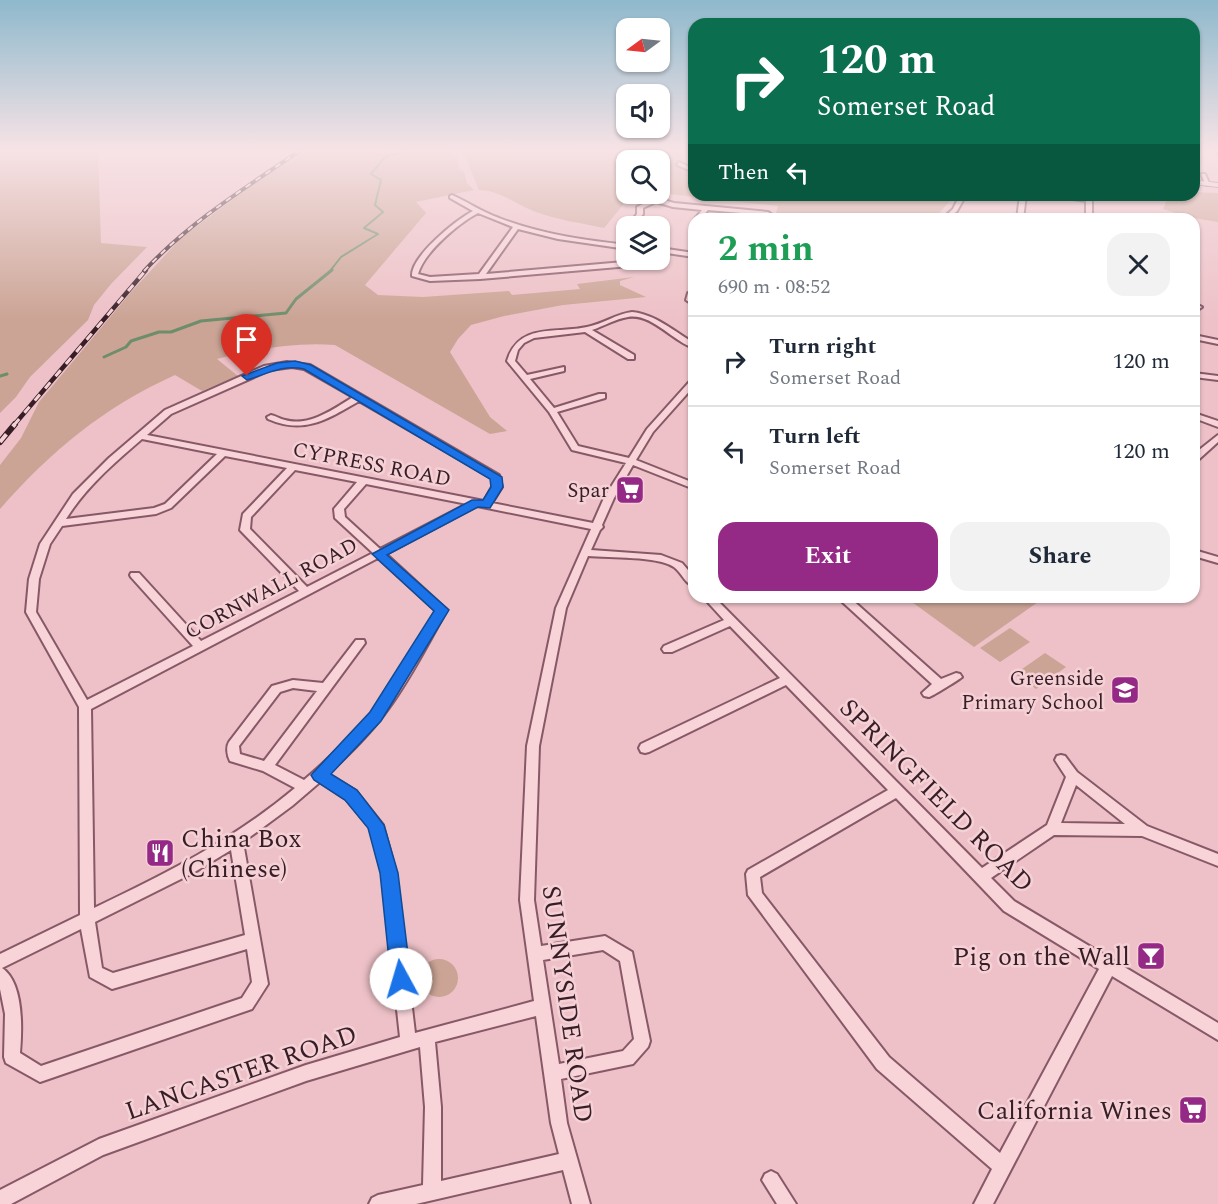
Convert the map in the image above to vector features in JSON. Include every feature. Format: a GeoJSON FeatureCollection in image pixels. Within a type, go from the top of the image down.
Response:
{"type":"FeatureCollection","features":[{"type":"Feature","properties":{"kind":"street"},"geometry":{"type":"LineString","coordinates":[[467,206],[516,228],[562,239],[616,246]]}},
{"type":"Feature","properties":{"kind":"street"},"geometry":{"type":"LineString","coordinates":[[696,206],[758,213]]}},
{"type":"Feature","properties":{"kind":"street"},"geometry":{"type":"LineString","coordinates":[[702,213],[707,208]]}},
{"type":"Feature","properties":{"kind":"street"},"geometry":{"type":"LineString","coordinates":[[476,212],[464,217],[416,267],[413,271],[414,275],[430,279],[480,277],[616,265]]}},
{"type":"Feature","properties":{"kind":"street"},"geometry":{"type":"LineString","coordinates":[[480,277],[516,228]]}},
{"type":"Feature","properties":{"kind":"street"},"geometry":{"type":"LineString","coordinates":[[670,251],[688,254]]}},
{"type":"Feature","properties":{"kind":"street"},"geometry":{"type":"LineString","coordinates":[[688,343],[640,315],[628,315],[587,330],[535,335],[519,344],[512,352],[511,361],[552,411],[576,448],[630,461],[688,484]]}},
{"type":"Feature","properties":{"kind":"street"},"geometry":{"type":"LineString","coordinates":[[587,330],[631,357]]}},
{"type":"Feature","properties":{"kind":"street"},"geometry":{"type":"LineString","coordinates":[[1200,338],[1218,342]]}},
{"type":"Feature","properties":{"kind":"street"},"geometry":{"type":"LineString","coordinates":[[253,940],[112,981],[95,972],[87,918],[85,707],[31,612],[34,579],[45,544],[76,496],[111,460],[168,412],[267,368],[280,365],[295,364],[307,367],[496,477],[497,487],[481,504]]}},
{"type":"Feature","properties":{"kind":"street"},"geometry":{"type":"LineString","coordinates":[[525,378],[561,369]]}},
{"type":"Feature","properties":{"kind":"street"},"geometry":{"type":"LineString","coordinates":[[1200,376],[1218,378]]}},
{"type":"Feature","properties":{"kind":"street","name":"SUNNYSIDE ROAD"},"geometry":{"type":"LineString","coordinates":[[581,1204],[559,1123],[527,900],[533,746],[561,608],[609,498],[630,461],[650,431],[688,389]]}},
{"type":"Feature","properties":{"kind":"street"},"geometry":{"type":"LineString","coordinates":[[552,411],[602,396]]}},
{"type":"Feature","properties":{"kind":"street"},"geometry":{"type":"LineString","coordinates":[[271,417],[282,424],[298,426],[313,422],[359,397]]}},
{"type":"Feature","properties":{"kind":"street"},"geometry":{"type":"LineString","coordinates":[[1200,417],[1218,424]]}},
{"type":"Feature","properties":{"kind":"street","name":"CYPRESS ROAD"},"geometry":{"type":"LineString","coordinates":[[140,436],[598,527]]}},
{"type":"Feature","properties":{"kind":"street"},"geometry":{"type":"LineString","coordinates":[[1200,454],[1218,438]]}},
{"type":"Feature","properties":{"kind":"street"},"geometry":{"type":"LineString","coordinates":[[58,523],[168,506],[223,453]]}},
{"type":"Feature","properties":{"kind":"street"},"geometry":{"type":"LineString","coordinates":[[293,467],[246,516],[245,530],[306,592]]}},
{"type":"Feature","properties":{"kind":"street"},"geometry":{"type":"LineString","coordinates":[[0,962],[189,868],[236,838],[278,810],[320,775],[376,716],[442,610],[340,518],[339,508],[363,481]]}},
{"type":"Feature","properties":{"kind":"street","name":"CORNWALL ROAD"},"geometry":{"type":"LineString","coordinates":[[85,707],[378,554],[481,504]]}},
{"type":"Feature","properties":{"kind":"street"},"geometry":{"type":"LineString","coordinates":[[586,553],[661,558],[678,566],[688,577]]}},
{"type":"Feature","properties":{"kind":"street"},"geometry":{"type":"LineString","coordinates":[[1200,555],[1218,560]]}},
{"type":"Feature","properties":{"kind":"street"},"geometry":{"type":"LineString","coordinates":[[135,574],[200,647]]}},
{"type":"Feature","properties":{"kind":"street","name":"SPRINGFIELD ROAD"},"geometry":{"type":"LineString","coordinates":[[714,603],[1009,906],[1218,1032]]}},
{"type":"Feature","properties":{"kind":"street"},"geometry":{"type":"LineString","coordinates":[[849,603],[940,684]]}},
{"type":"Feature","properties":{"kind":"street"},"geometry":{"type":"LineString","coordinates":[[668,649],[732,621]]}},
{"type":"Feature","properties":{"kind":"street"},"geometry":{"type":"LineString","coordinates":[[267,767],[360,643]]}},
{"type":"Feature","properties":{"kind":"street"},"geometry":{"type":"LineString","coordinates":[[928,693],[940,684],[956,677]]}},
{"type":"Feature","properties":{"kind":"street"},"geometry":{"type":"LineString","coordinates":[[645,748],[788,679]]}},
{"type":"Feature","properties":{"kind":"street"},"geometry":{"type":"LineString","coordinates":[[305,787],[267,767],[234,757],[232,745],[276,689],[293,684],[326,688]]}},
{"type":"Feature","properties":{"kind":"street"},"geometry":{"type":"LineString","coordinates":[[1061,760],[1073,776],[1142,830],[1218,860]]}},
{"type":"Feature","properties":{"kind":"street"},"geometry":{"type":"LineString","coordinates":[[320,775],[351,795],[376,825],[389,873],[408,1042]]}},
{"type":"Feature","properties":{"kind":"street"},"geometry":{"type":"LineString","coordinates":[[1052,829],[1073,776]]}},
{"type":"Feature","properties":{"kind":"street"},"geometry":{"type":"LineString","coordinates":[[897,791],[753,874],[754,895],[883,1063],[1003,1167]]}},
{"type":"Feature","properties":{"kind":"street"},"geometry":{"type":"LineString","coordinates":[[980,877],[1052,829],[1142,830]]}},
{"type":"Feature","properties":{"kind":"street"},"geometry":{"type":"LineString","coordinates":[[0,975],[8,986],[14,1022],[12,1057],[40,1074],[247,1004],[260,984],[236,838]]}},
{"type":"Feature","properties":{"kind":"street"},"geometry":{"type":"LineString","coordinates":[[535,954],[605,943],[627,957],[642,1041],[627,1058],[552,1073]]}},
{"type":"Feature","properties":{"kind":"street"},"geometry":{"type":"LineString","coordinates":[[983,1204],[1109,966]]}},
{"type":"Feature","properties":{"kind":"street","name":"LANCASTER ROAD"},"geometry":{"type":"LineString","coordinates":[[10,1198],[99,1148],[306,1073],[408,1042],[543,1006]]}},
{"type":"Feature","properties":{"kind":"street"},"geometry":{"type":"LineString","coordinates":[[427,1037],[433,1107],[432,1191]]}},
{"type":"Feature","properties":{"kind":"street"},"geometry":{"type":"LineString","coordinates":[[378,1204],[569,1160]]}},
{"type":"Feature","properties":{"kind":"street"},"geometry":{"type":"LineString","coordinates":[[771,1180],[787,1204]]}},
{"type":"Feature","properties":{"kind":"shaded area"},"geometry":{"type":"Polygon","coordinates":[[[0,206],[100,206],[101,243],[147,247],[94,305],[88,320],[30,377],[16,397],[0,413],[0,206]]]}},
{"type":"Feature","properties":{"kind":"shaded area"},"geometry":{"type":"Polygon","coordinates":[[[223,206],[420,206],[426,213],[365,285],[378,295],[423,297],[509,291],[512,295],[580,289],[577,284],[634,277],[620,281],[620,285],[646,297],[563,305],[471,325],[450,352],[490,417],[507,431],[490,434],[335,345],[290,345],[260,349],[217,359],[238,376],[202,391],[175,375],[125,401],[80,432],[59,450],[0,509],[0,465],[21,438],[39,402],[131,292],[181,238],[223,206]]]}},
{"type":"Feature","properties":{"kind":"shaded area"},"geometry":{"type":"Polygon","coordinates":[[[523,206],[622,206],[604,228],[544,215],[523,206]]]}},
{"type":"Feature","properties":{"kind":"shaded area"},"geometry":{"type":"Polygon","coordinates":[[[778,206],[945,206],[939,213],[776,213],[778,206]]]}},
{"type":"Feature","properties":{"kind":"shaded area"},"geometry":{"type":"Polygon","coordinates":[[[1164,206],[1218,206],[1218,222],[1200,219],[1200,213],[1176,213],[1163,209],[1164,206]]]}},
{"type":"Feature","properties":{"kind":"shaded area"},"geometry":{"type":"Polygon","coordinates":[[[913,603],[1036,603],[974,647],[913,603]]]}},
{"type":"Feature","properties":{"kind":"shaded area"},"geometry":{"type":"Polygon","coordinates":[[[1010,628],[1030,642],[1000,662],[980,648],[1010,628]]]}},
{"type":"Feature","properties":{"kind":"shaded area"},"geometry":{"type":"Polygon","coordinates":[[[1045,653],[1066,667],[1036,689],[1015,674],[1045,653]]]}},
{"type":"Feature","properties":{"kind":"shaded area"},"geometry":{"type":"Polygon","coordinates":[[[439,959],[452,965],[458,978],[452,991],[439,997],[426,991],[420,978],[426,965],[439,959]]]}},
{"type":"Feature","properties":{"kind":"waterway"},"geometry":{"type":"LineString","coordinates":[[330,271],[341,257],[378,234],[364,228],[383,212],[376,206]]}},
{"type":"Feature","properties":{"kind":"waterway"},"geometry":{"type":"LineString","coordinates":[[104,357],[126,347],[131,341],[159,332],[171,332],[201,321],[286,313],[296,299],[332,270]]}},
{"type":"Feature","properties":{"kind":"waterway"},"geometry":{"type":"LineString","coordinates":[[0,376],[7,374]]}},
{"type":"Feature","properties":{"kind":"railway"},"geometry":{"type":"LineString","coordinates":[[144,271],[180,236],[220,206]]}},
{"type":"Feature","properties":{"kind":"railway"},"geometry":{"type":"LineString","coordinates":[[14,425],[146,270]]}},
{"type":"Feature","properties":{"kind":"railway"},"geometry":{"type":"LineString","coordinates":[[0,442],[15,424]]}},
{"type":"Feature","properties":{"kind":"place","name":"Spar"},"geometry":{"type":"Point","coordinates":[630,490]}},
{"type":"Feature","properties":{"kind":"place","name":"Greenside Primary School"},"geometry":{"type":"Point","coordinates":[1125,690]}},
{"type":"Feature","properties":{"kind":"place","name":"China Box (Chinese)"},"geometry":{"type":"Point","coordinates":[160,853]}},
{"type":"Feature","properties":{"kind":"place","name":"Pig on the Wall"},"geometry":{"type":"Point","coordinates":[1151,956]}},
{"type":"Feature","properties":{"kind":"place","name":"California Wines"},"geometry":{"type":"Point","coordinates":[1193,1110]}},
{"type":"Feature","properties":{"kind":"route"},"geometry":{"type":"LineString","coordinates":[[247,376],[280,365],[295,364],[307,367],[496,477],[497,487],[486,505],[476,503],[378,554],[442,610],[376,716],[320,775],[351,795],[376,825],[389,873],[401,979]]}}]}
